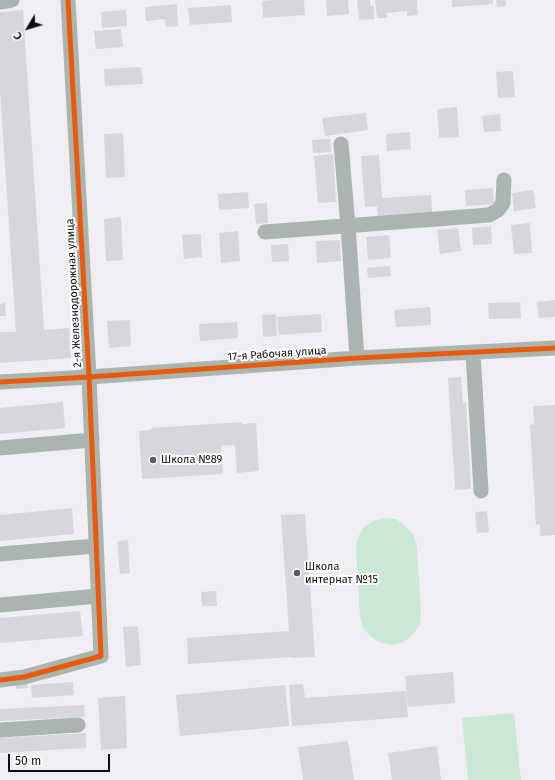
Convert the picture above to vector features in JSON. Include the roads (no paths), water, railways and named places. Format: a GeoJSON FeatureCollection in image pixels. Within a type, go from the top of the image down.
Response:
{"type":"FeatureCollection","features":[{"type":"Feature","properties":{"kind":"street"},"geometry":{"type":"LineString","coordinates":[[0,2],[12,0]]}},
{"type":"Feature","properties":{"kind":"street","name":"2-я Железнодорожная улица"},"geometry":{"type":"LineString","coordinates":[[0,680],[24,678],[100,656],[89,377],[68,0]]}},
{"type":"Feature","properties":{"kind":"street"},"geometry":{"type":"LineString","coordinates":[[341,144],[348,226],[356,358]]}},
{"type":"Feature","properties":{"kind":"street"},"geometry":{"type":"LineString","coordinates":[[265,232],[489,215],[498,210],[503,203],[504,180]]}},
{"type":"Feature","properties":{"kind":"street","name":"17-я Рабочая улица"},"geometry":{"type":"LineString","coordinates":[[0,382],[356,358],[555,348]]}},
{"type":"Feature","properties":{"kind":"street"},"geometry":{"type":"LineString","coordinates":[[473,352],[481,491]]}},
{"type":"Feature","properties":{"kind":"street"},"geometry":{"type":"LineString","coordinates":[[0,448],[92,440]]}},
{"type":"Feature","properties":{"kind":"street"},"geometry":{"type":"LineString","coordinates":[[0,554],[96,546]]}},
{"type":"Feature","properties":{"kind":"street"},"geometry":{"type":"LineString","coordinates":[[0,604],[98,596]]}},
{"type":"Feature","properties":{"kind":"street"},"geometry":{"type":"LineString","coordinates":[[0,730],[78,725]]}},
{"type":"Feature","properties":{"kind":"place","name":"Школа №89"},"geometry":{"type":"Point","coordinates":[153,460]}},
{"type":"Feature","properties":{"kind":"place","name":"Школа интернат №15"},"geometry":{"type":"Point","coordinates":[297,573]}}]}
